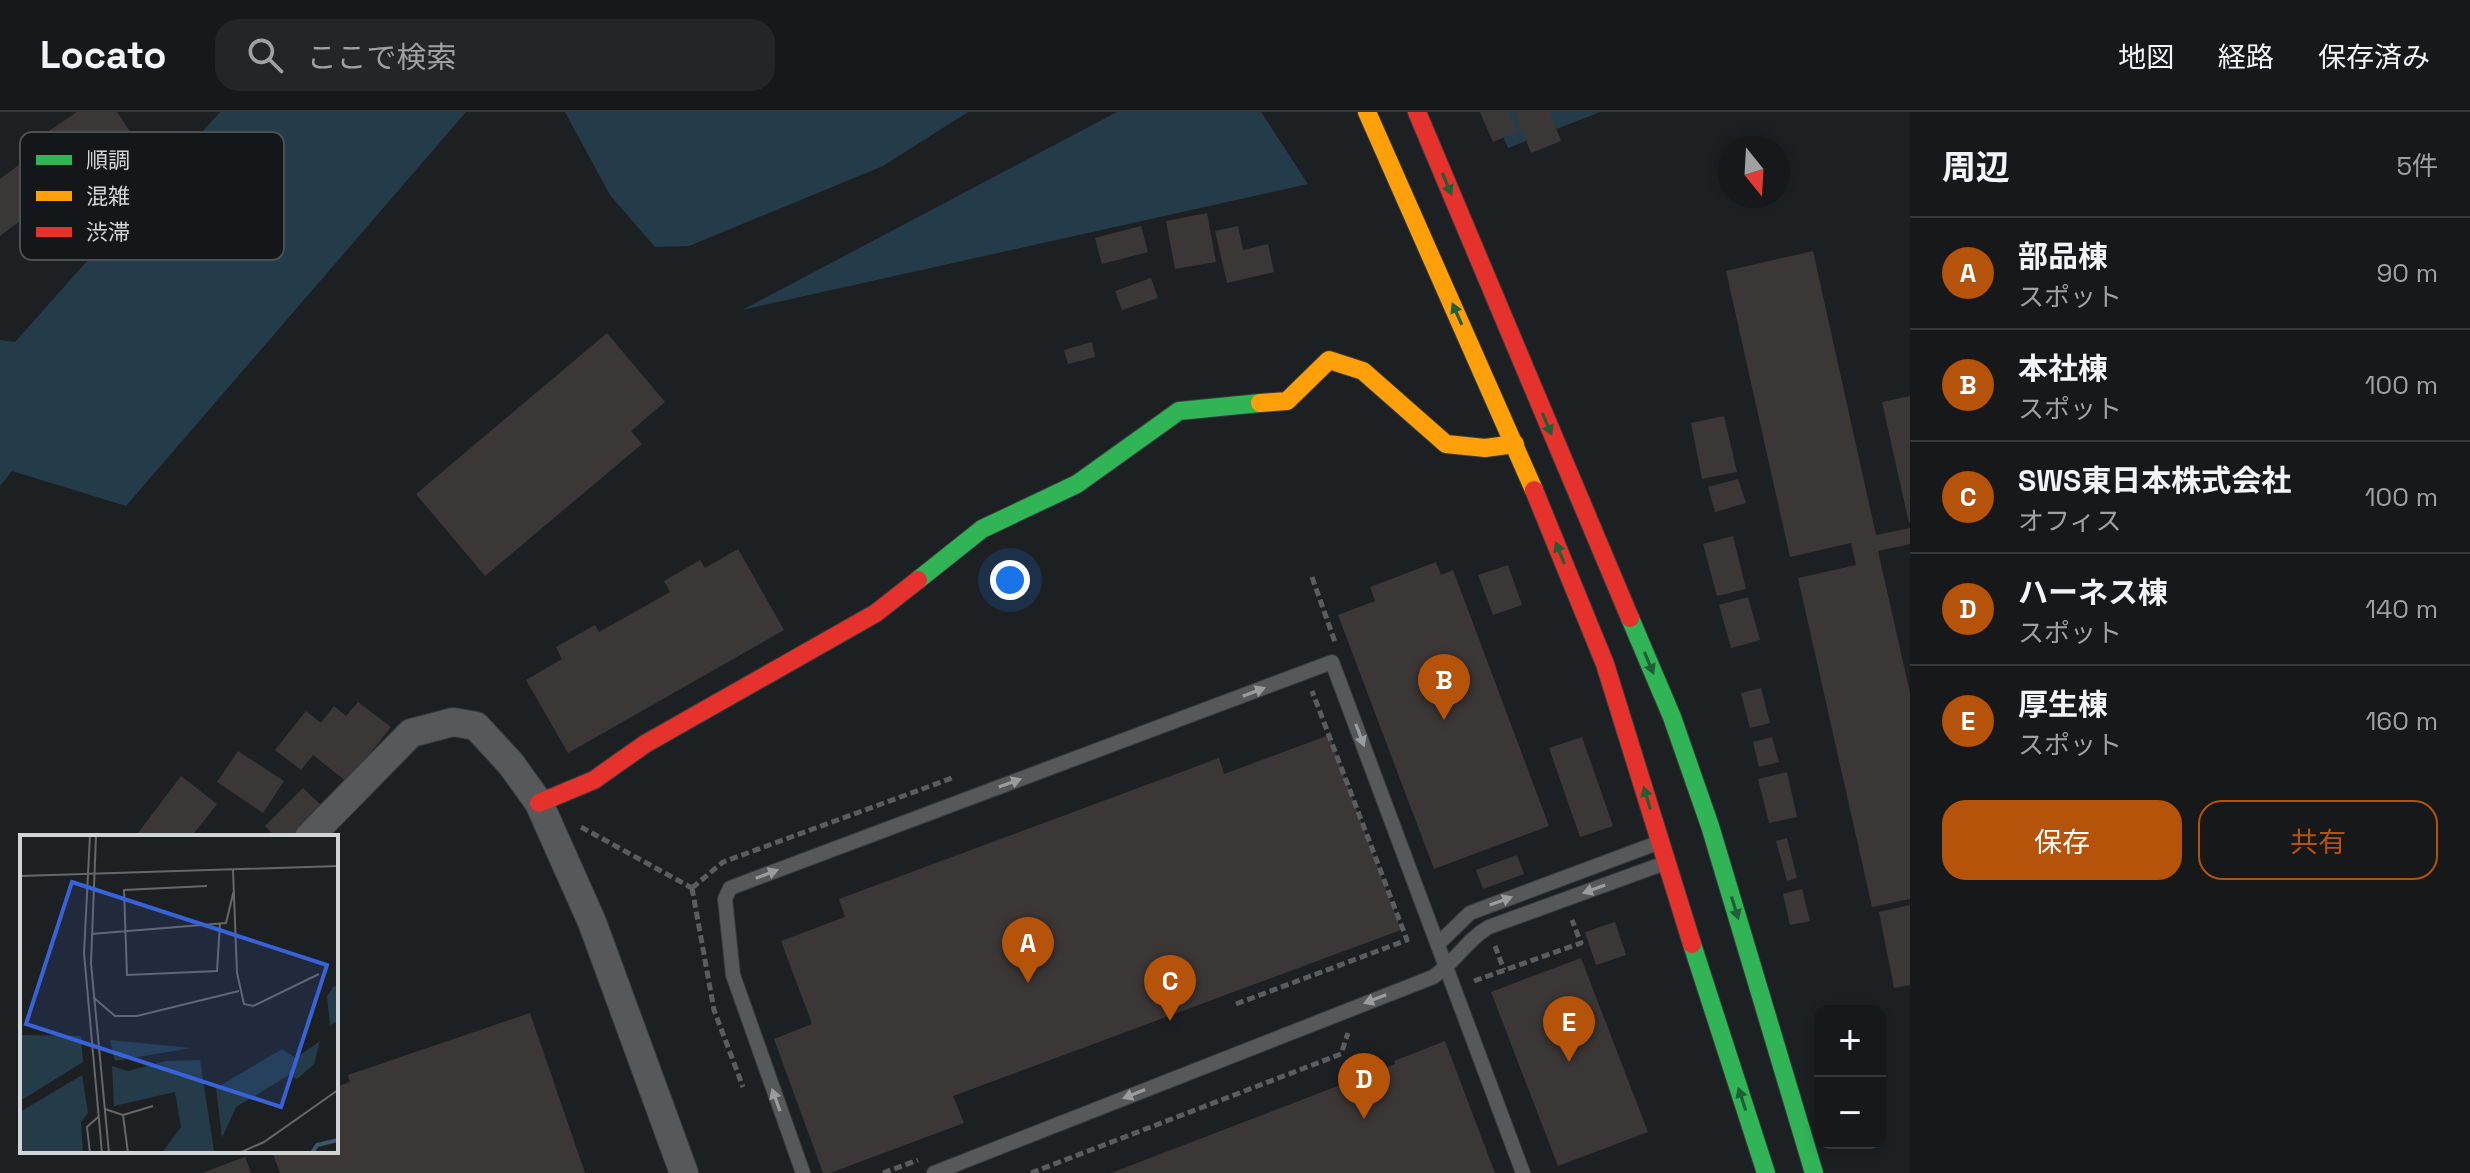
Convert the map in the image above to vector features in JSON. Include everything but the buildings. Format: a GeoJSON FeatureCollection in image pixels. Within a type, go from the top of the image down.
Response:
{"type":"FeatureCollection","features":[{"type":"Feature","properties":{"kind":"street"},"geometry":{"type":"LineString","coordinates":[[1367,112],[1515,444],[1605,664],[1766,1173]]}},
{"type":"Feature","properties":{"kind":"street"},"geometry":{"type":"LineString","coordinates":[[1417,112],[1672,717],[1710,826],[1814,1173]]}},
{"type":"Feature","properties":{"kind":"street"},"geometry":{"type":"LineString","coordinates":[[539,803],[594,780],[645,744],[876,613],[982,529],[1077,484],[1179,411],[1287,401],[1329,360],[1363,371],[1446,444],[1485,448],[1515,444]]}},
{"type":"Feature","properties":{"kind":"street"},"geometry":{"type":"LineString","coordinates":[[311,835],[411,733],[453,722],[476,726],[511,764],[539,803],[592,922],[684,1173]]}},
{"type":"Feature","properties":{"kind":"lane"},"geometry":{"type":"LineString","coordinates":[[803,1173],[733,975],[725,899],[730,888],[1332,662],[1523,1173]]}},
{"type":"Feature","properties":{"kind":"lane"},"geometry":{"type":"LineString","coordinates":[[1438,944],[1470,913],[1661,842]]}},
{"type":"Feature","properties":{"kind":"lane"},"geometry":{"type":"LineString","coordinates":[[934,1173],[1433,977],[1447,968],[1476,934],[1489,927],[1667,862]]}},
{"type":"Feature","properties":{"kind":"path"},"geometry":{"type":"LineString","coordinates":[[1236,1004],[1407,940],[1313,690],[1299,695]]}},
{"type":"Feature","properties":{"kind":"path"},"geometry":{"type":"LineString","coordinates":[[581,826],[692,888]]}},
{"type":"Feature","properties":{"kind":"path"},"geometry":{"type":"LineString","coordinates":[[1471,982],[1581,943],[1571,915]]}},
{"type":"Feature","properties":{"kind":"path"},"geometry":{"type":"LineString","coordinates":[[1492,937],[1504,971]]}},
{"type":"Feature","properties":{"kind":"path"},"geometry":{"type":"LineString","coordinates":[[1031,1173],[1341,1054],[1349,1031]]}},
{"type":"Feature","properties":{"kind":"shaded area"},"geometry":{"type":"Polygon","coordinates":[[[220,112],[466,112],[126,506],[12,471],[0,486],[0,340],[15,342],[88,260],[284,260],[284,132],[202,132],[220,112]]]}},
{"type":"Feature","properties":{"kind":"shaded area"},"geometry":{"type":"Polygon","coordinates":[[[565,112],[968,112],[883,166],[689,246],[655,247],[610,195],[565,112]]]}},
{"type":"Feature","properties":{"kind":"shaded area"},"geometry":{"type":"Polygon","coordinates":[[[1117,112],[1261,112],[1308,184],[742,310],[1117,112]]]}},
{"type":"Feature","properties":{"kind":"shaded area"},"geometry":{"type":"Polygon","coordinates":[[[1493,112],[1600,112],[1508,148],[1493,112]]]}},
{"type":"Feature","properties":{"kind":"traffic: fast"},"geometry":{"type":"LineString","coordinates":[[918,580],[982,529],[1077,484],[1179,411],[1260,403]]}},
{"type":"Feature","properties":{"kind":"traffic: fast"},"geometry":{"type":"LineString","coordinates":[[1630,618],[1672,717],[1710,826],[1814,1173]]}},
{"type":"Feature","properties":{"kind":"traffic: fast"},"geometry":{"type":"LineString","coordinates":[[1692,944],[1766,1173]]}},
{"type":"Feature","properties":{"kind":"traffic: slow"},"geometry":{"type":"LineString","coordinates":[[1367,112],[1534,490]]}},
{"type":"Feature","properties":{"kind":"traffic: slow"},"geometry":{"type":"LineString","coordinates":[[1260,403],[1287,401],[1329,360],[1363,371],[1446,444],[1485,448],[1515,444]]}},
{"type":"Feature","properties":{"kind":"traffic: jam"},"geometry":{"type":"LineString","coordinates":[[1417,112],[1630,618]]}},
{"type":"Feature","properties":{"kind":"traffic: jam"},"geometry":{"type":"LineString","coordinates":[[1534,490],[1605,664],[1692,944]]}},
{"type":"Feature","properties":{"kind":"traffic: jam"},"geometry":{"type":"LineString","coordinates":[[539,803],[594,780],[645,744],[876,613],[918,580]]}},
{"type":"Feature","properties":{"kind":"place","name":"本社棟"},"geometry":{"type":"Point","coordinates":[1444,720]}},
{"type":"Feature","properties":{"kind":"place","name":"部品棟"},"geometry":{"type":"Point","coordinates":[1028,983]}},
{"type":"Feature","properties":{"kind":"place","name":"SWS東日本株式会社"},"geometry":{"type":"Point","coordinates":[1170,1021]}},
{"type":"Feature","properties":{"kind":"place","name":"厚生棟"},"geometry":{"type":"Point","coordinates":[1569,1062]}},
{"type":"Feature","properties":{"kind":"place","name":"ハーネス棟"},"geometry":{"type":"Point","coordinates":[1364,1119]}}]}
